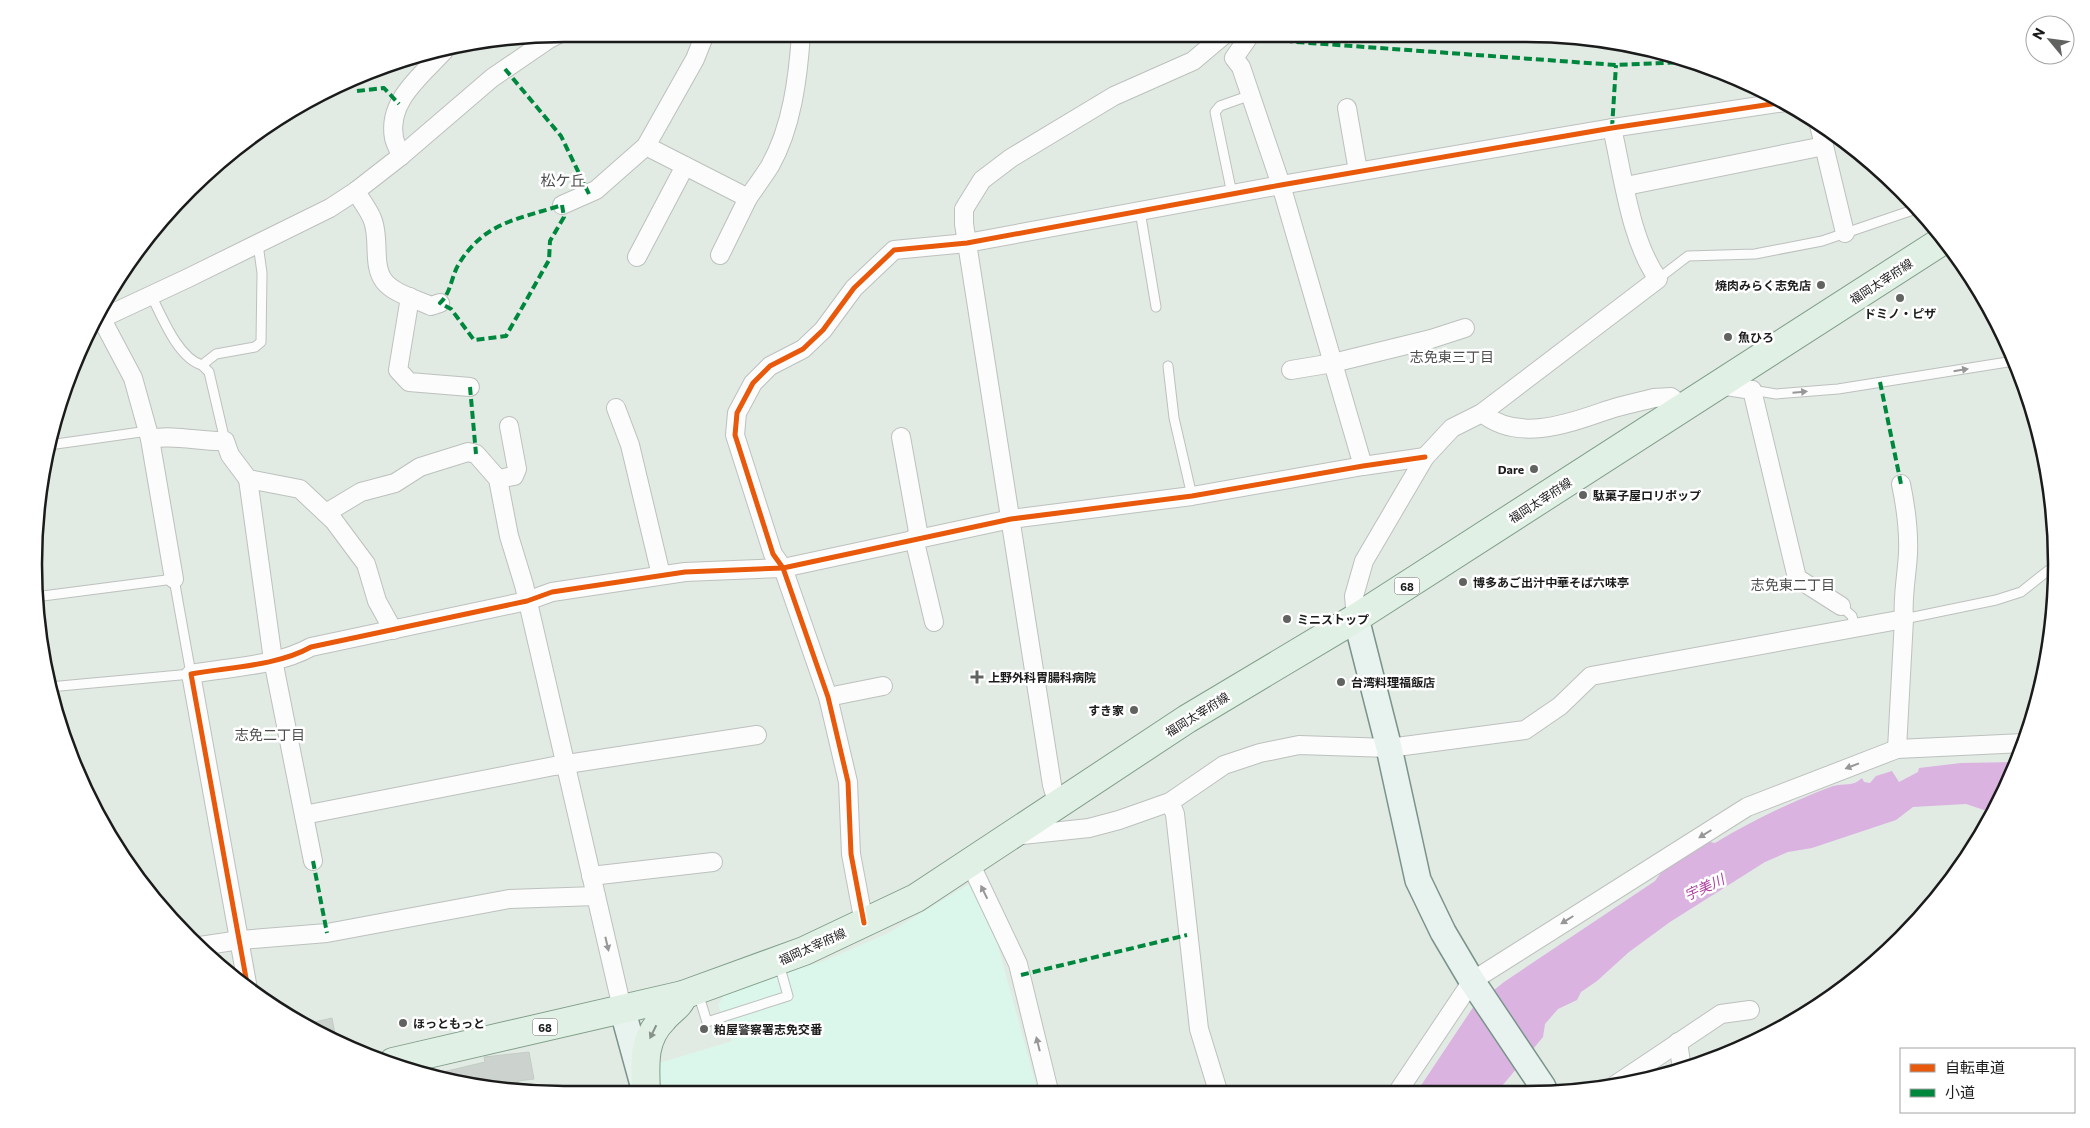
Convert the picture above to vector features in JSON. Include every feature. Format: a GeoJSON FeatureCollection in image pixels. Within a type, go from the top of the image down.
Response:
{"type":"FeatureCollection","features":[{"type":"Feature","properties":{"kind":"main road","name":"福岡太宰府線"},"geometry":{"type":"LineString","coordinates":[[402,1060],[690,993],[778,962],[916,898],[1187,719],[1356,618],[1937,244]]}},
{"type":"Feature","properties":{"kind":"main road"},"geometry":{"type":"LineString","coordinates":[[646,1086],[645,1053],[654,1027],[690,993]]}},
{"type":"Feature","properties":{"kind":"street"},"geometry":{"type":"LineString","coordinates":[[562,205],[596,190],[646,146],[695,59],[702,42]]}},
{"type":"Feature","properties":{"kind":"street"},"geometry":{"type":"LineString","coordinates":[[720,255],[748,198],[770,165],[787,127],[799,62],[800,42]]}},
{"type":"Feature","properties":{"kind":"street"},"geometry":{"type":"LineString","coordinates":[[1058,805],[1052,785],[964,224],[964,209],[982,180],[1011,158],[1114,96],[1193,61],[1210,42]]}},
{"type":"Feature","properties":{"kind":"street"},"geometry":{"type":"LineString","coordinates":[[1245,42],[1234,58],[1241,67],[1281,185],[1363,466]]}},
{"type":"Feature","properties":{"kind":"street"},"geometry":{"type":"LineString","coordinates":[[106,314],[151,295],[258,244],[330,208],[356,192],[492,78],[543,43]]}},
{"type":"Feature","properties":{"kind":"street"},"geometry":{"type":"LineString","coordinates":[[401,156],[394,138],[394,115],[401,99],[437,58]]}},
{"type":"Feature","properties":{"kind":"street"},"geometry":{"type":"LineString","coordinates":[[864,923],[851,854],[848,782],[828,697],[783,568],[773,554],[735,435],[737,413],[753,383],[770,366],[803,349],[823,330],[854,288],[894,250],[967,243],[1358,171],[1612,128],[1772,104]]}},
{"type":"Feature","properties":{"kind":"street"},"geometry":{"type":"LineString","coordinates":[[1347,108],[1358,171]]}},
{"type":"Feature","properties":{"kind":"street"},"geometry":{"type":"LineString","coordinates":[[1542,1085],[1478,991],[1443,932],[1418,880],[1389,748],[1356,618],[1354,596],[1364,561],[1425,457],[1452,428],[1482,413],[1658,278],[1648,264],[1639,243],[1612,128]]}},
{"type":"Feature","properties":{"kind":"street"},"geometry":{"type":"LineString","coordinates":[[1821,134],[1845,233]]}},
{"type":"Feature","properties":{"kind":"street"},"geometry":{"type":"LineString","coordinates":[[646,146],[748,198]]}},
{"type":"Feature","properties":{"kind":"street"},"geometry":{"type":"LineString","coordinates":[[1626,186],[1824,146]]}},
{"type":"Feature","properties":{"kind":"street"},"geometry":{"type":"LineString","coordinates":[[637,257],[685,166]]}},
{"type":"Feature","properties":{"kind":"street"},"geometry":{"type":"LineString","coordinates":[[356,192],[373,221],[377,236],[378,270],[384,281],[394,290],[431,306],[440,303]]}},
{"type":"Feature","properties":{"kind":"street"},"geometry":{"type":"LineString","coordinates":[[410,297],[398,370],[409,382],[470,387]]}},
{"type":"Feature","properties":{"kind":"street"},"geometry":{"type":"LineString","coordinates":[[102,322],[133,378],[149,435],[174,579]]}},
{"type":"Feature","properties":{"kind":"street"},"geometry":{"type":"LineString","coordinates":[[1291,370],[1333,363],[1431,340],[1465,328]]}},
{"type":"Feature","properties":{"kind":"street"},"geometry":{"type":"LineString","coordinates":[[1720,385],[1752,390],[1797,578],[1841,606]]}},
{"type":"Feature","properties":{"kind":"street"},"geometry":{"type":"LineString","coordinates":[[1482,413],[1492,421],[1518,427],[1551,428],[1654,398],[1671,397],[1685,408]]}},
{"type":"Feature","properties":{"kind":"street"},"geometry":{"type":"LineString","coordinates":[[616,408],[630,445],[661,575]]}},
{"type":"Feature","properties":{"kind":"street"},"geometry":{"type":"LineString","coordinates":[[498,479],[514,476],[518,469],[509,426]]}},
{"type":"Feature","properties":{"kind":"street"},"geometry":{"type":"LineString","coordinates":[[149,435],[206,442],[225,441],[230,455],[248,479],[273,660],[313,860]]}},
{"type":"Feature","properties":{"kind":"street"},"geometry":{"type":"LineString","coordinates":[[901,437],[917,537],[934,622]]}},
{"type":"Feature","properties":{"kind":"street"},"geometry":{"type":"LineString","coordinates":[[326,513],[360,492],[395,483],[420,467],[468,452],[476,454],[498,479],[509,536],[622,1008],[644,1086]]}},
{"type":"Feature","properties":{"kind":"street"},"geometry":{"type":"LineString","coordinates":[[246,977],[191,674],[273,660],[299,654],[311,647],[526,601],[552,592],[685,572],[783,568],[917,537],[1011,519],[1192,496],[1425,457]]}},
{"type":"Feature","properties":{"kind":"street"},"geometry":{"type":"LineString","coordinates":[[248,479],[300,489],[326,513],[366,564],[377,601],[393,630]]}},
{"type":"Feature","properties":{"kind":"street"},"geometry":{"type":"LineString","coordinates":[[1898,749],[1904,619],[1902,603],[1908,554],[1908,519],[1901,484]]}},
{"type":"Feature","properties":{"kind":"street"},"geometry":{"type":"LineString","coordinates":[[1012,836],[1089,828],[1170,802],[1224,764],[1260,753],[1299,745],[1389,748],[1525,730],[1560,706],[1591,676],[1904,619]]}},
{"type":"Feature","properties":{"kind":"street"},"geometry":{"type":"LineString","coordinates":[[828,697],[882,686]]}},
{"type":"Feature","properties":{"kind":"street"},"geometry":{"type":"LineString","coordinates":[[304,815],[565,765],[757,735]]}},
{"type":"Feature","properties":{"kind":"street"},"geometry":{"type":"LineString","coordinates":[[1402,1086],[1478,991],[1747,807],[1898,749],[2016,743]]}},
{"type":"Feature","properties":{"kind":"street"},"geometry":{"type":"LineString","coordinates":[[1170,802],[1175,814],[1199,1029],[1216,1086]]}},
{"type":"Feature","properties":{"kind":"street"},"geometry":{"type":"LineString","coordinates":[[591,876],[713,862]]}},
{"type":"Feature","properties":{"kind":"street"},"geometry":{"type":"LineString","coordinates":[[970,863],[1018,964],[1048,1086]]}},
{"type":"Feature","properties":{"kind":"street"},"geometry":{"type":"LineString","coordinates":[[208,945],[240,940],[327,933],[509,899],[596,896]]}},
{"type":"Feature","properties":{"kind":"street"},"geometry":{"type":"LineString","coordinates":[[1630,1074],[1720,1014],[1750,1010]]}},
{"type":"Feature","properties":{"kind":"street"},"geometry":{"type":"LineString","coordinates":[[1678,1042],[1681,1062]]}},
{"type":"Feature","properties":{"kind":"lane"},"geometry":{"type":"LineString","coordinates":[[1232,194],[1215,112],[1220,106],[1251,95]]}},
{"type":"Feature","properties":{"kind":"lane"},"geometry":{"type":"LineString","coordinates":[[1140,211],[1156,308]]}},
{"type":"Feature","properties":{"kind":"lane"},"geometry":{"type":"LineString","coordinates":[[1658,278],[1688,256],[1755,254],[1822,241],[1910,211]]}},
{"type":"Feature","properties":{"kind":"lane"},"geometry":{"type":"LineString","coordinates":[[202,365],[216,354],[255,347],[261,342],[262,273],[258,244]]}},
{"type":"Feature","properties":{"kind":"lane"},"geometry":{"type":"LineString","coordinates":[[151,295],[185,356],[202,365],[209,372],[225,441]]}},
{"type":"Feature","properties":{"kind":"lane"},"geometry":{"type":"LineString","coordinates":[[1752,390],[1776,394],[1838,389],[2008,363]]}},
{"type":"Feature","properties":{"kind":"lane"},"geometry":{"type":"LineString","coordinates":[[1168,366],[1174,418],[1192,496]]}},
{"type":"Feature","properties":{"kind":"lane"},"geometry":{"type":"LineString","coordinates":[[57,444],[149,435]]}},
{"type":"Feature","properties":{"kind":"lane"},"geometry":{"type":"LineString","coordinates":[[1904,619],[1996,600],[2022,592],[2048,571]]}},
{"type":"Feature","properties":{"kind":"lane"},"geometry":{"type":"LineString","coordinates":[[44,596],[174,579],[191,674],[57,686]]}},
{"type":"Feature","properties":{"kind":"lane"},"geometry":{"type":"LineString","coordinates":[[1841,606],[1852,616],[1855,628]]}},
{"type":"Feature","properties":{"kind":"lane"},"geometry":{"type":"LineString","coordinates":[[690,993],[707,1022],[788,996],[778,962]]}},
{"type":"Feature","properties":{"kind":"shaded area"},"geometry":{"type":"Polygon","coordinates":[[[971,883],[995,935],[1036,1086],[657,1086],[652,1065],[732,1041],[718,1005],[726,992],[824,961],[888,933],[971,883]]]}},
{"type":"Feature","properties":{"kind":"water","name":"宇美川"},"geometry":{"type":"Polygon","coordinates":[[[2009,762],[1986,811],[1966,804],[1913,807],[1896,820],[1812,848],[1788,852],[1765,862],[1670,922],[1629,952],[1597,981],[1581,992],[1577,1000],[1558,1009],[1545,1024],[1543,1037],[1502,1086],[1421,1086],[1474,1006],[1504,982],[1655,881],[1663,870],[1710,842],[1715,843],[1758,819],[1833,786],[1855,783],[1862,778],[1864,782],[1870,783],[1876,776],[1892,771],[1899,782],[1918,772],[1919,768],[1961,763],[2009,762]]]}},
{"type":"Feature","properties":{"kind":"building"},"geometry":{"type":"Polygon","coordinates":[[[332,1018],[335,1033],[333,1032],[314,1022],[332,1018]]]}},
{"type":"Feature","properties":{"kind":"building"},"geometry":{"type":"Polygon","coordinates":[[[529,1052],[534,1079],[518,1081],[518,1083],[496,1081],[445,1071],[485,1062],[484,1057],[529,1052]]]}},
{"type":"Feature","properties":{"kind":"marked path"},"geometry":{"type":"LineString","coordinates":[[1296,42],[1616,65],[1670,63]]}},
{"type":"Feature","properties":{"kind":"marked path"},"geometry":{"type":"LineString","coordinates":[[1612,128],[1616,65]]}},
{"type":"Feature","properties":{"kind":"marked path"},"geometry":{"type":"LineString","coordinates":[[505,69],[561,136],[589,194]]}},
{"type":"Feature","properties":{"kind":"marked path"},"geometry":{"type":"LineString","coordinates":[[357,91],[384,88],[399,104]]}},
{"type":"Feature","properties":{"kind":"marked path"},"geometry":{"type":"LineString","coordinates":[[562,205],[564,217],[550,241],[549,260],[506,336],[474,340],[451,309],[440,303],[447,294],[460,262],[470,248],[481,238],[505,223],[562,205]]}},
{"type":"Feature","properties":{"kind":"marked path"},"geometry":{"type":"LineString","coordinates":[[1880,382],[1901,484]]}},
{"type":"Feature","properties":{"kind":"marked path"},"geometry":{"type":"LineString","coordinates":[[470,387],[476,454]]}},
{"type":"Feature","properties":{"kind":"marked path"},"geometry":{"type":"LineString","coordinates":[[313,861],[327,933]]}},
{"type":"Feature","properties":{"kind":"marked path"},"geometry":{"type":"LineString","coordinates":[[1021,975],[1187,935]]}},
{"type":"Feature","properties":{"kind":"cycle path"},"geometry":{"type":"LineString","coordinates":[[864,923],[851,854],[848,782],[828,697],[783,568],[773,554],[735,435],[737,413],[753,383],[770,366],[803,349],[823,330],[854,288],[894,250],[967,243],[1281,185],[1612,128],[1772,104]]}},
{"type":"Feature","properties":{"kind":"cycle path"},"geometry":{"type":"LineString","coordinates":[[246,977],[191,674],[268,662],[311,647],[527,601],[552,592],[685,572],[783,568],[1011,519],[1192,496],[1425,457]]}},
{"type":"Feature","properties":{"kind":"place","name":"焼肉みらく志免店"},"geometry":{"type":"Point","coordinates":[1821,285]}},
{"type":"Feature","properties":{"kind":"place","name":"ドミノ・ピザ"},"geometry":{"type":"Point","coordinates":[1900,298]}},
{"type":"Feature","properties":{"kind":"place","name":"魚ひろ"},"geometry":{"type":"Point","coordinates":[1728,337]}},
{"type":"Feature","properties":{"kind":"place","name":"Dare"},"geometry":{"type":"Point","coordinates":[1534,469]}},
{"type":"Feature","properties":{"kind":"place","name":"駄菓子屋ロリポップ"},"geometry":{"type":"Point","coordinates":[1583,495]}},
{"type":"Feature","properties":{"kind":"place","name":"博多あご出汁中華そば六味亭"},"geometry":{"type":"Point","coordinates":[1463,582]}},
{"type":"Feature","properties":{"kind":"place","name":"ミニストップ"},"geometry":{"type":"Point","coordinates":[1287,619]}},
{"type":"Feature","properties":{"kind":"place","name":"上野外科胃腸科病院"},"geometry":{"type":"Point","coordinates":[977,677]}},
{"type":"Feature","properties":{"kind":"place","name":"台湾料理福飯店"},"geometry":{"type":"Point","coordinates":[1341,682]}},
{"type":"Feature","properties":{"kind":"place","name":"すき家"},"geometry":{"type":"Point","coordinates":[1134,710]}},
{"type":"Feature","properties":{"kind":"place","name":"ほっともっと"},"geometry":{"type":"Point","coordinates":[403,1023]}},
{"type":"Feature","properties":{"kind":"place","name":"粕屋警察署志免交番"},"geometry":{"type":"Point","coordinates":[704,1029]}},
{"type":"Feature","properties":{"kind":"district","name":"松ケ丘"},"geometry":{"type":"Point","coordinates":[563,180]}},
{"type":"Feature","properties":{"kind":"district","name":"志免東三丁目"},"geometry":{"type":"Point","coordinates":[1452,356]}},
{"type":"Feature","properties":{"kind":"district","name":"志免東二丁目"},"geometry":{"type":"Point","coordinates":[1793,584]}},
{"type":"Feature","properties":{"kind":"district","name":"志免二丁目"},"geometry":{"type":"Point","coordinates":[270,734]}}]}
